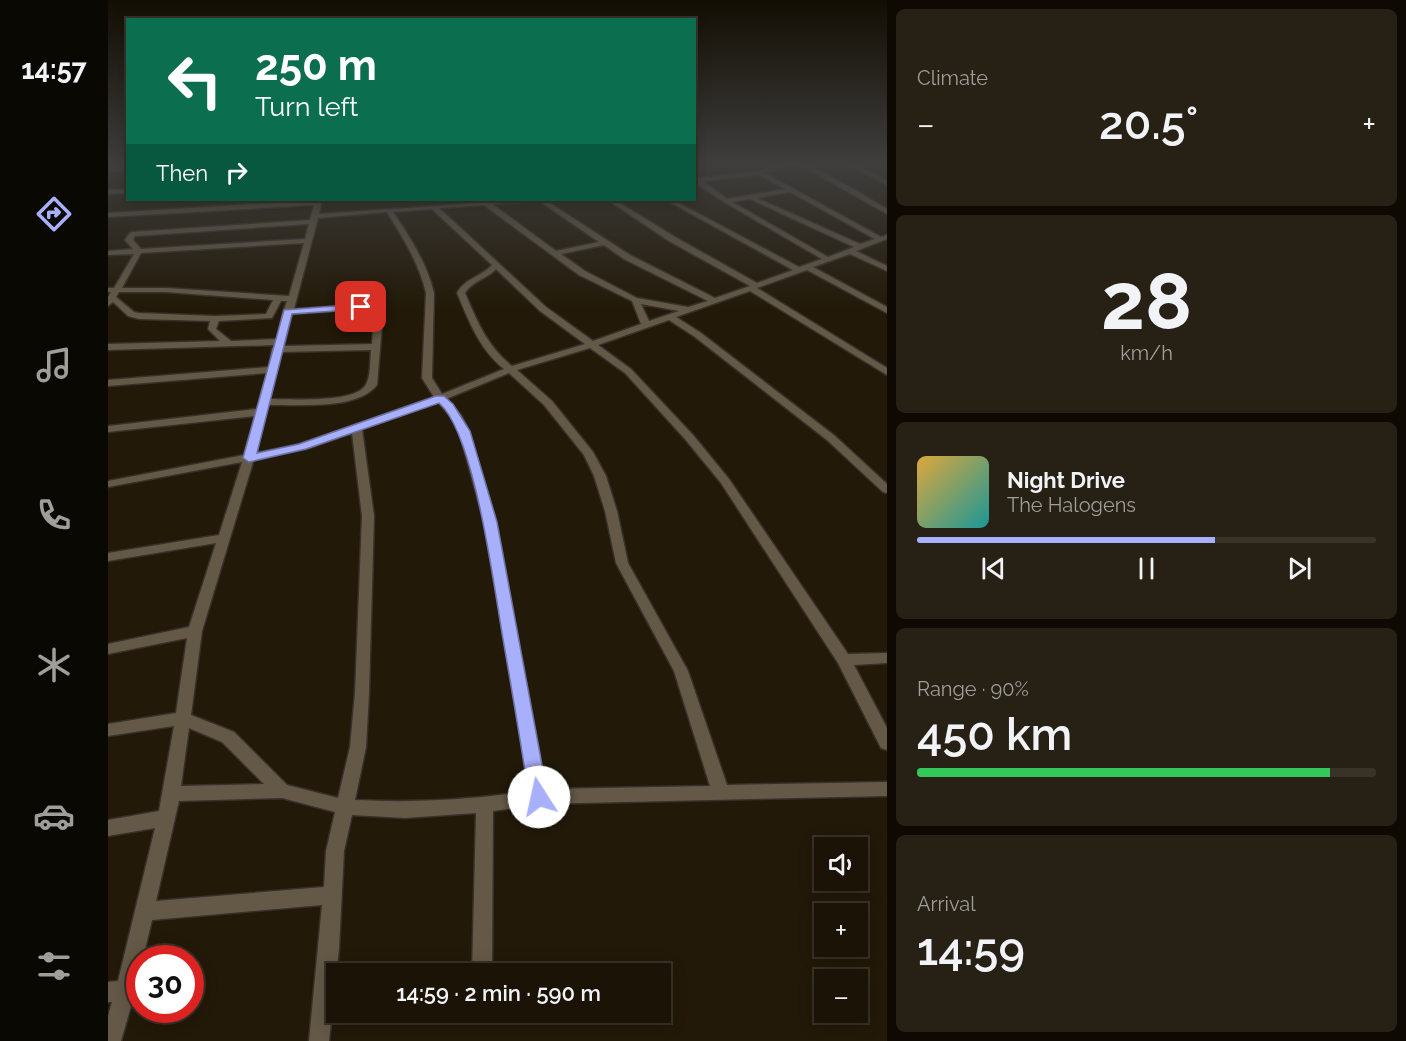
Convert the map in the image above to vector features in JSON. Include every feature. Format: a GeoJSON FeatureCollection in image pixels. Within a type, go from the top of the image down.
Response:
{"type":"FeatureCollection","features":[{"type":"Feature","properties":{"kind":"street"},"geometry":{"type":"LineString","coordinates":[[108,214],[234,212]]}},
{"type":"Feature","properties":{"kind":"street"},"geometry":{"type":"LineString","coordinates":[[139,251],[129,237],[142,232],[304,212]]}},
{"type":"Feature","properties":{"kind":"street"},"geometry":{"type":"LineString","coordinates":[[111,1041],[117,991],[144,911],[172,794],[195,631],[249,458],[278,345],[286,303],[309,241],[317,212]]}},
{"type":"Feature","properties":{"kind":"street"},"geometry":{"type":"LineString","coordinates":[[389,212],[428,280],[430,293],[427,378],[433,390],[458,417],[490,522],[539,797]]}},
{"type":"Feature","properties":{"kind":"street"},"geometry":{"type":"LineString","coordinates":[[439,212],[543,309],[620,364],[658,401],[725,481],[844,660],[887,743]]}},
{"type":"Feature","properties":{"kind":"street"},"geometry":{"type":"LineString","coordinates":[[498,212],[582,273],[635,300],[688,310]]}},
{"type":"Feature","properties":{"kind":"street"},"geometry":{"type":"LineString","coordinates":[[559,212],[605,243],[713,300]]}},
{"type":"Feature","properties":{"kind":"street"},"geometry":{"type":"LineString","coordinates":[[629,212],[754,287],[887,372]]}},
{"type":"Feature","properties":{"kind":"street"},"geometry":{"type":"LineString","coordinates":[[692,212],[887,310]]}},
{"type":"Feature","properties":{"kind":"street"},"geometry":{"type":"LineString","coordinates":[[744,212],[827,259]]}},
{"type":"Feature","properties":{"kind":"street"},"geometry":{"type":"LineString","coordinates":[[783,212],[860,247]]}},
{"type":"Feature","properties":{"kind":"street"},"geometry":{"type":"LineString","coordinates":[[829,212],[882,241]]}},
{"type":"Feature","properties":{"kind":"street"},"geometry":{"type":"LineString","coordinates":[[108,254],[309,241]]}},
{"type":"Feature","properties":{"kind":"street"},"geometry":{"type":"LineString","coordinates":[[108,484],[302,447],[440,398],[511,369],[593,344],[882,241]]}},
{"type":"Feature","properties":{"kind":"street"},"geometry":{"type":"LineString","coordinates":[[555,253],[605,243]]}},
{"type":"Feature","properties":{"kind":"street"},"geometry":{"type":"LineString","coordinates":[[112,296],[139,251]]}},
{"type":"Feature","properties":{"kind":"street"},"geometry":{"type":"LineString","coordinates":[[850,251],[887,268]]}},
{"type":"Feature","properties":{"kind":"street"},"geometry":{"type":"LineString","coordinates":[[496,264],[490,274],[472,280],[461,293],[479,334],[495,357],[531,386],[589,454],[600,476],[612,511],[622,563],[681,671],[721,793]]}},
{"type":"Feature","properties":{"kind":"street"},"geometry":{"type":"LineString","coordinates":[[108,429],[262,407],[340,399],[366,393],[371,388],[374,375],[379,314],[376,309],[361,307],[286,303],[166,290],[112,296]]}},
{"type":"Feature","properties":{"kind":"street"},"geometry":{"type":"LineString","coordinates":[[112,296],[131,314],[139,316],[215,318],[269,316],[286,303]]}},
{"type":"Feature","properties":{"kind":"street"},"geometry":{"type":"LineString","coordinates":[[635,300],[646,325]]}},
{"type":"Feature","properties":{"kind":"street"},"geometry":{"type":"LineString","coordinates":[[670,317],[698,335],[831,438],[887,490]]}},
{"type":"Feature","properties":{"kind":"street"},"geometry":{"type":"LineString","coordinates":[[215,318],[212,329],[230,344]]}},
{"type":"Feature","properties":{"kind":"street"},"geometry":{"type":"LineString","coordinates":[[108,347],[230,344],[375,346]]}},
{"type":"Feature","properties":{"kind":"street"},"geometry":{"type":"LineString","coordinates":[[108,383],[272,370]]}},
{"type":"Feature","properties":{"kind":"street"},"geometry":{"type":"LineString","coordinates":[[319,1041],[335,851],[358,747],[368,516],[357,428]]}},
{"type":"Feature","properties":{"kind":"street"},"geometry":{"type":"LineString","coordinates":[[108,557],[225,538]]}},
{"type":"Feature","properties":{"kind":"street"},"geometry":{"type":"LineString","coordinates":[[108,649],[195,631]]}},
{"type":"Feature","properties":{"kind":"street"},"geometry":{"type":"LineString","coordinates":[[844,660],[887,658]]}},
{"type":"Feature","properties":{"kind":"street"},"geometry":{"type":"LineString","coordinates":[[108,730],[182,718],[228,737],[282,791]]}},
{"type":"Feature","properties":{"kind":"street"},"geometry":{"type":"LineString","coordinates":[[172,794],[282,791],[344,807],[405,810],[485,805],[539,797],[887,789]]}},
{"type":"Feature","properties":{"kind":"street"},"geometry":{"type":"LineString","coordinates":[[482,963],[485,805]]}},
{"type":"Feature","properties":{"kind":"street"},"geometry":{"type":"LineString","coordinates":[[108,828],[166,818]]}},
{"type":"Feature","properties":{"kind":"street"},"geometry":{"type":"LineString","coordinates":[[144,911],[333,895]]}},
{"type":"Feature","properties":{"kind":"route"},"geometry":{"type":"LineString","coordinates":[[361,307],[287,312],[249,458],[302,447],[440,398],[449,406],[458,417],[464,431],[490,522],[539,797]]}}]}
